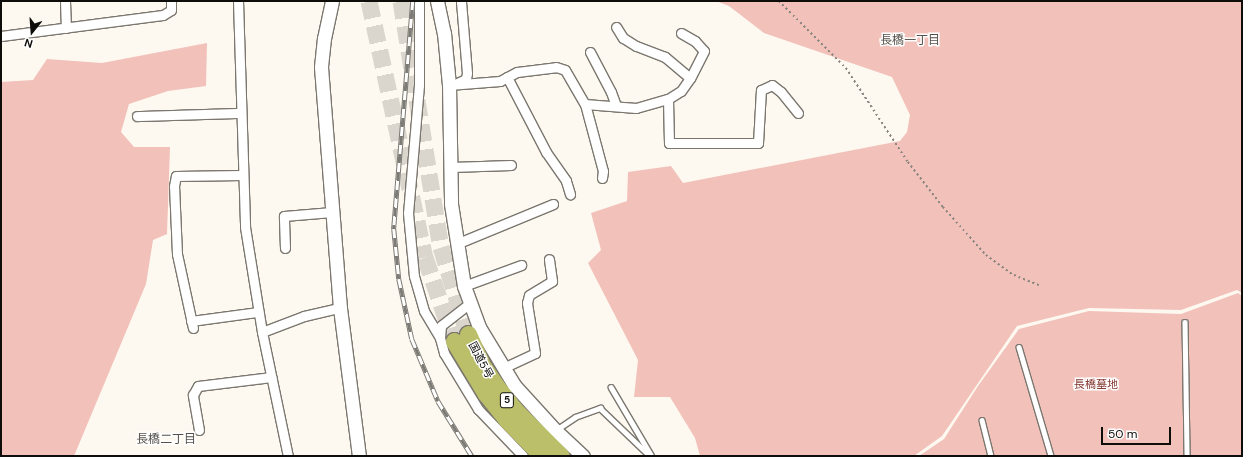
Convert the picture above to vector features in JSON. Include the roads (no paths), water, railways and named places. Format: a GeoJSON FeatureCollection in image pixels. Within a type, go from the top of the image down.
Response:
{"type":"FeatureCollection","features":[{"type":"Feature","properties":{"kind":"highway","name":"国道5号"},"geometry":{"type":"LineString","coordinates":[[454,338],[486,394],[506,419],[542,456]]}},
{"type":"Feature","properties":{"kind":"highway","name":"国道5号"},"geometry":{"type":"LineString","coordinates":[[454,338],[482,365],[514,409],[561,456]]}},
{"type":"Feature","properties":{"kind":"street"},"geometry":{"type":"LineString","coordinates":[[65,1],[66,28]]}},
{"type":"Feature","properties":{"kind":"street"},"geometry":{"type":"LineString","coordinates":[[1,36],[163,15],[171,10],[171,1]]}},
{"type":"Feature","properties":{"kind":"street"},"geometry":{"type":"LineString","coordinates":[[238,1],[240,113],[245,227],[258,312],[288,456]]}},
{"type":"Feature","properties":{"kind":"street"},"geometry":{"type":"LineString","coordinates":[[332,1],[324,38],[321,67],[340,308],[359,456]]}},
{"type":"Feature","properties":{"kind":"street"},"geometry":{"type":"LineString","coordinates":[[420,1],[419,85],[408,220],[414,276],[424,311],[454,338]]}},
{"type":"Feature","properties":{"kind":"street"},"geometry":{"type":"LineString","coordinates":[[437,1],[444,33],[452,85],[451,167],[456,244],[464,286],[479,327],[503,368],[522,396],[583,456]]}},
{"type":"Feature","properties":{"kind":"street"},"geometry":{"type":"LineString","coordinates":[[452,85],[466,79],[467,73],[461,1]]}},
{"type":"Feature","properties":{"kind":"street"},"geometry":{"type":"LineString","coordinates":[[616,27],[623,38],[636,46],[665,57],[690,78]]}},
{"type":"Feature","properties":{"kind":"street"},"geometry":{"type":"LineString","coordinates":[[586,104],[604,107],[616,106],[636,108],[668,99],[682,91],[704,51],[695,41],[681,33]]}},
{"type":"Feature","properties":{"kind":"street"},"geometry":{"type":"LineString","coordinates":[[590,52],[611,92],[616,106]]}},
{"type":"Feature","properties":{"kind":"street"},"geometry":{"type":"LineString","coordinates":[[452,85],[500,81],[517,72],[556,67],[565,70],[586,104],[603,171],[602,178]]}},
{"type":"Feature","properties":{"kind":"street"},"geometry":{"type":"LineString","coordinates":[[507,77],[546,152],[566,181],[570,194]]}},
{"type":"Feature","properties":{"kind":"street"},"geometry":{"type":"LineString","coordinates":[[668,99],[669,143],[758,143],[761,90],[772,85],[781,92],[798,112]]}},
{"type":"Feature","properties":{"kind":"street"},"geometry":{"type":"LineString","coordinates":[[136,116],[240,113]]}},
{"type":"Feature","properties":{"kind":"street"},"geometry":{"type":"LineString","coordinates":[[451,167],[511,165]]}},
{"type":"Feature","properties":{"kind":"street"},"geometry":{"type":"LineString","coordinates":[[242,175],[176,176],[174,186],[177,254],[192,325],[258,312]]}},
{"type":"Feature","properties":{"kind":"street"},"geometry":{"type":"LineString","coordinates":[[456,244],[553,204]]}},
{"type":"Feature","properties":{"kind":"street"},"geometry":{"type":"LineString","coordinates":[[285,248],[284,216],[332,212]]}},
{"type":"Feature","properties":{"kind":"street"},"geometry":{"type":"LineString","coordinates":[[503,368],[535,353],[528,303],[529,295],[552,281],[549,259]]}},
{"type":"Feature","properties":{"kind":"street"},"geometry":{"type":"LineString","coordinates":[[464,286],[521,265]]}},
{"type":"Feature","properties":{"kind":"street"},"geometry":{"type":"LineString","coordinates":[[454,338],[442,326],[447,319],[470,303]]}},
{"type":"Feature","properties":{"kind":"street"},"geometry":{"type":"LineString","coordinates":[[262,332],[304,316],[340,308]]}},
{"type":"Feature","properties":{"kind":"street"},"geometry":{"type":"LineString","coordinates":[[454,338],[444,353],[478,409],[523,456]]}},
{"type":"Feature","properties":{"kind":"street"},"geometry":{"type":"LineString","coordinates":[[199,430],[194,395],[198,386],[271,377]]}},
{"type":"Feature","properties":{"kind":"lane"},"geometry":{"type":"LineString","coordinates":[[1185,322],[1187,456]]}},
{"type":"Feature","properties":{"kind":"lane"},"geometry":{"type":"LineString","coordinates":[[1019,347],[1051,456]]}},
{"type":"Feature","properties":{"kind":"lane"},"geometry":{"type":"LineString","coordinates":[[611,387],[651,456]]}},
{"type":"Feature","properties":{"kind":"lane"},"geometry":{"type":"LineString","coordinates":[[555,430],[575,417],[600,408],[651,456]]}},
{"type":"Feature","properties":{"kind":"lane"},"geometry":{"type":"LineString","coordinates":[[982,420],[991,456]]}},
{"type":"Feature","properties":{"kind":"tunnel"},"geometry":{"type":"LineString","coordinates":[[369,1],[425,257],[454,341]]}},
{"type":"Feature","properties":{"kind":"tunnel"},"geometry":{"type":"LineString","coordinates":[[401,1],[441,247],[468,334]]}},
{"type":"Feature","properties":{"kind":"railway"},"geometry":{"type":"LineString","coordinates":[[413,1],[394,229],[399,279],[412,339],[438,401],[472,456]]}},
{"type":"Feature","properties":{"kind":"district","name":"長橋一丁目"},"geometry":{"type":"Point","coordinates":[910,41]}},
{"type":"Feature","properties":{"kind":"district","name":"長橋二丁目"},"geometry":{"type":"Point","coordinates":[166,440]}},
{"type":"Feature","properties":{"kind":"park label","name":"長橋墓地"},"geometry":{"type":"Point","coordinates":[1096,384]}}]}
